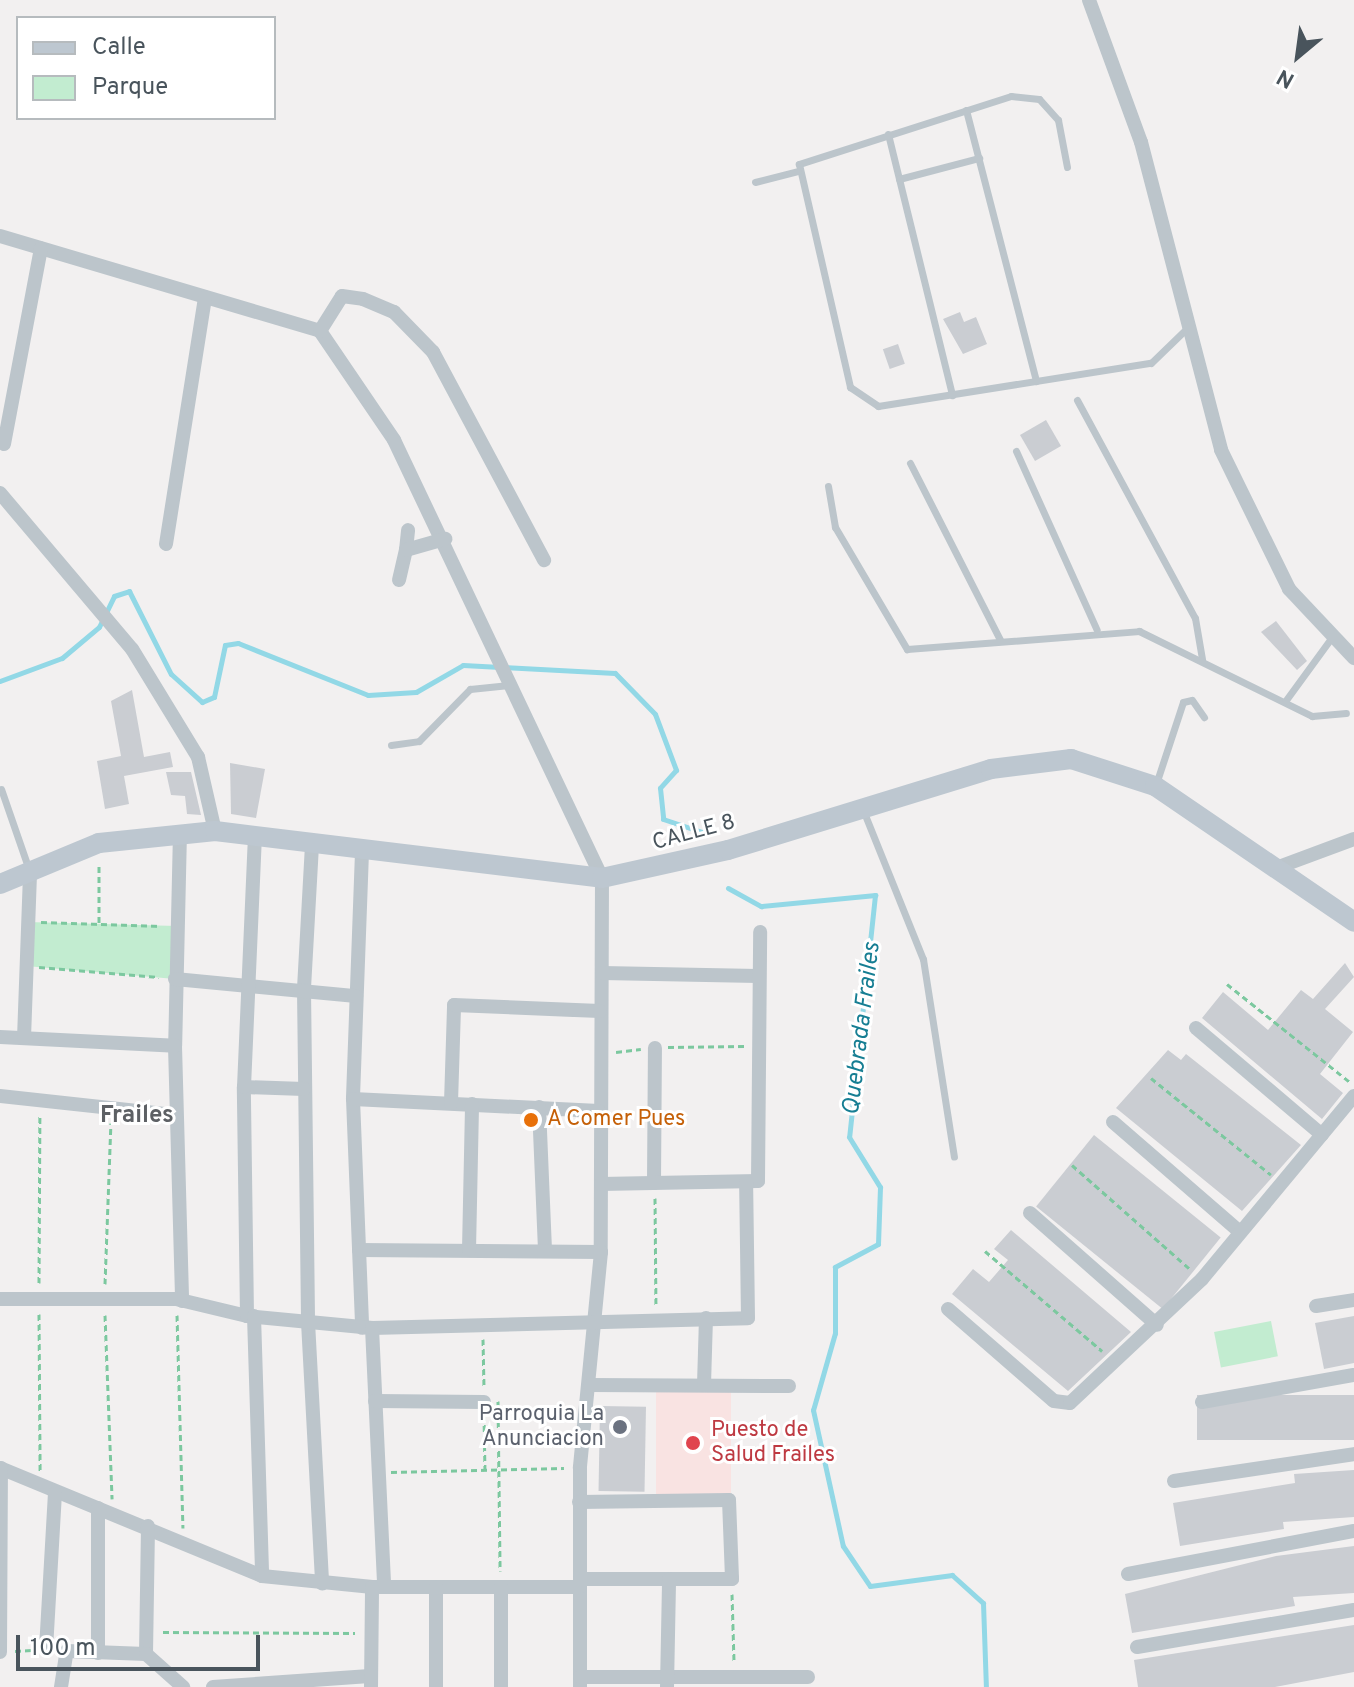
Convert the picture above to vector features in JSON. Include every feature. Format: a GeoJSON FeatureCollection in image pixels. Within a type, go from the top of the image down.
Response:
{"type":"FeatureCollection","features":[{"type":"Feature","properties":{"kind":"street"},"geometry":{"type":"LineString","coordinates":[[1089,0],[1141,142],[1221,450],[1289,589],[1354,658]]}},
{"type":"Feature","properties":{"kind":"street"},"geometry":{"type":"LineString","coordinates":[[0,236],[320,331],[394,440],[445,539],[507,680],[602,878],[601,1252],[580,1468],[580,1682],[772,1682],[808,1677]]}},
{"type":"Feature","properties":{"kind":"street"},"geometry":{"type":"LineString","coordinates":[[4,444],[41,248]]}},
{"type":"Feature","properties":{"kind":"street"},"geometry":{"type":"LineString","coordinates":[[320,331],[342,296],[363,299],[394,312],[433,352],[544,560]]}},
{"type":"Feature","properties":{"kind":"street"},"geometry":{"type":"LineString","coordinates":[[166,544],[205,297]]}},
{"type":"Feature","properties":{"kind":"street"},"geometry":{"type":"LineString","coordinates":[[0,493],[91,593],[132,649],[198,757],[215,831]]}},
{"type":"Feature","properties":{"kind":"street"},"geometry":{"type":"LineString","coordinates":[[399,580],[408,530]]}},
{"type":"Feature","properties":{"kind":"street"},"geometry":{"type":"LineString","coordinates":[[406,550],[445,539]]}},
{"type":"Feature","properties":{"kind":"street","name":"CALLE 8"},"geometry":{"type":"LineString","coordinates":[[0,884],[99,843],[180,832],[215,831],[362,852],[602,878],[863,810],[991,769],[1071,759],[1155,786],[1354,922]]}},
{"type":"Feature","properties":{"kind":"street"},"geometry":{"type":"LineString","coordinates":[[179,1300],[175,979],[180,832]]}},
{"type":"Feature","properties":{"kind":"street"},"geometry":{"type":"LineString","coordinates":[[255,836],[244,1087],[250,1316],[262,1576]]}},
{"type":"Feature","properties":{"kind":"street"},"geometry":{"type":"LineString","coordinates":[[1276,868],[1354,839]]}},
{"type":"Feature","properties":{"kind":"street"},"geometry":{"type":"LineString","coordinates":[[312,845],[304,990],[304,1089],[308,1322],[322,1584]]}},
{"type":"Feature","properties":{"kind":"street"},"geometry":{"type":"LineString","coordinates":[[213,1687],[371,1681],[371,1633],[378,1587],[379,1472],[359,1250],[353,1099],[362,852]]}},
{"type":"Feature","properties":{"kind":"street"},"geometry":{"type":"LineString","coordinates":[[24,1038],[30,873]]}},
{"type":"Feature","properties":{"kind":"street"},"geometry":{"type":"LineString","coordinates":[[601,1184],[758,1181],[760,932]]}},
{"type":"Feature","properties":{"kind":"street"},"geometry":{"type":"LineString","coordinates":[[602,973],[758,976]]}},
{"type":"Feature","properties":{"kind":"street"},"geometry":{"type":"LineString","coordinates":[[175,979],[356,996]]}},
{"type":"Feature","properties":{"kind":"street"},"geometry":{"type":"LineString","coordinates":[[451,1103],[454,1005],[600,1011]]}},
{"type":"Feature","properties":{"kind":"street"},"geometry":{"type":"LineString","coordinates":[[1196,1028],[1322,1135]]}},
{"type":"Feature","properties":{"kind":"street"},"geometry":{"type":"LineString","coordinates":[[0,1037],[175,1046]]}},
{"type":"Feature","properties":{"kind":"street"},"geometry":{"type":"LineString","coordinates":[[654,1183],[655,1048]]}},
{"type":"Feature","properties":{"kind":"street"},"geometry":{"type":"LineString","coordinates":[[244,1087],[304,1089]]}},
{"type":"Feature","properties":{"kind":"street"},"geometry":{"type":"LineString","coordinates":[[0,1096],[176,1115]]}},
{"type":"Feature","properties":{"kind":"street"},"geometry":{"type":"LineString","coordinates":[[948,1309],[1064,1405],[1157,1325],[1202,1279],[1354,1096]]}},
{"type":"Feature","properties":{"kind":"street"},"geometry":{"type":"LineString","coordinates":[[353,1099],[599,1111]]}},
{"type":"Feature","properties":{"kind":"street"},"geometry":{"type":"LineString","coordinates":[[469,1250],[472,1104]]}},
{"type":"Feature","properties":{"kind":"street"},"geometry":{"type":"LineString","coordinates":[[539,1107],[545,1251]]}},
{"type":"Feature","properties":{"kind":"street"},"geometry":{"type":"LineString","coordinates":[[1113,1122],[1240,1232]]}},
{"type":"Feature","properties":{"kind":"street"},"geometry":{"type":"LineString","coordinates":[[0,1299],[179,1300],[250,1316],[367,1328],[596,1318],[748,1318],[746,1182]]}},
{"type":"Feature","properties":{"kind":"street"},"geometry":{"type":"LineString","coordinates":[[1030,1213],[1157,1325]]}},
{"type":"Feature","properties":{"kind":"street"},"geometry":{"type":"LineString","coordinates":[[359,1250],[601,1252]]}},
{"type":"Feature","properties":{"kind":"street"},"geometry":{"type":"LineString","coordinates":[[1316,1306],[1354,1300]]}},
{"type":"Feature","properties":{"kind":"street"},"geometry":{"type":"LineString","coordinates":[[704,1385],[706,1318]]}},
{"type":"Feature","properties":{"kind":"street"},"geometry":{"type":"LineString","coordinates":[[1202,1402],[1354,1375]]}},
{"type":"Feature","properties":{"kind":"street"},"geometry":{"type":"LineString","coordinates":[[590,1385],[789,1386]]}},
{"type":"Feature","properties":{"kind":"street"},"geometry":{"type":"LineString","coordinates":[[375,1401],[484,1402]]}},
{"type":"Feature","properties":{"kind":"street"},"geometry":{"type":"LineString","coordinates":[[1174,1481],[1354,1454]]}},
{"type":"Feature","properties":{"kind":"street"},"geometry":{"type":"LineString","coordinates":[[0,1652],[0,1468],[55,1493],[148,1526],[183,1544],[262,1576],[378,1587],[501,1587],[732,1579],[729,1500],[579,1502]]}},
{"type":"Feature","properties":{"kind":"street"},"geometry":{"type":"LineString","coordinates":[[46,1649],[55,1493]]}},
{"type":"Feature","properties":{"kind":"street"},"geometry":{"type":"LineString","coordinates":[[98,1508],[98,1653]]}},
{"type":"Feature","properties":{"kind":"street"},"geometry":{"type":"LineString","coordinates":[[146,1654],[148,1526]]}},
{"type":"Feature","properties":{"kind":"street"},"geometry":{"type":"LineString","coordinates":[[1128,1574],[1354,1531]]}},
{"type":"Feature","properties":{"kind":"street"},"geometry":{"type":"LineString","coordinates":[[667,1682],[669,1579]]}},
{"type":"Feature","properties":{"kind":"street"},"geometry":{"type":"LineString","coordinates":[[436,1587],[436,1687]]}},
{"type":"Feature","properties":{"kind":"street"},"geometry":{"type":"LineString","coordinates":[[501,1587],[501,1687]]}},
{"type":"Feature","properties":{"kind":"street"},"geometry":{"type":"LineString","coordinates":[[1137,1647],[1354,1610]]}},
{"type":"Feature","properties":{"kind":"street"},"geometry":{"type":"LineString","coordinates":[[61,1687],[67,1651],[146,1654],[183,1687]]}},
{"type":"Feature","properties":{"kind":"lane"},"geometry":{"type":"LineString","coordinates":[[1067,167],[1058,120],[1039,99],[1011,96],[799,164],[798,171],[850,387],[878,406],[1151,363],[1187,328]]}},
{"type":"Feature","properties":{"kind":"lane"},"geometry":{"type":"LineString","coordinates":[[966,110],[1036,381]]}},
{"type":"Feature","properties":{"kind":"lane"},"geometry":{"type":"LineString","coordinates":[[888,134],[952,395]]}},
{"type":"Feature","properties":{"kind":"lane"},"geometry":{"type":"LineString","coordinates":[[899,179],[979,158]]}},
{"type":"Feature","properties":{"kind":"lane"},"geometry":{"type":"LineString","coordinates":[[755,182],[798,171]]}},
{"type":"Feature","properties":{"kind":"lane"},"geometry":{"type":"LineString","coordinates":[[1077,400],[1195,618],[1202,659]]}},
{"type":"Feature","properties":{"kind":"lane"},"geometry":{"type":"LineString","coordinates":[[1016,451],[1097,630]]}},
{"type":"Feature","properties":{"kind":"lane"},"geometry":{"type":"LineString","coordinates":[[910,463],[1000,640]]}},
{"type":"Feature","properties":{"kind":"lane"},"geometry":{"type":"LineString","coordinates":[[828,486],[835,527],[907,649],[1097,630],[1139,631],[1286,700],[1312,716],[1346,713]]}},
{"type":"Feature","properties":{"kind":"lane"},"geometry":{"type":"LineString","coordinates":[[1286,700],[1332,637]]}},
{"type":"Feature","properties":{"kind":"lane"},"geometry":{"type":"LineString","coordinates":[[391,745],[419,741],[470,689],[507,680]]}},
{"type":"Feature","properties":{"kind":"lane"},"geometry":{"type":"LineString","coordinates":[[1155,786],[1183,702],[1192,700],[1204,717]]}},
{"type":"Feature","properties":{"kind":"lane"},"geometry":{"type":"LineString","coordinates":[[1,789],[30,873]]}},
{"type":"Feature","properties":{"kind":"lane"},"geometry":{"type":"LineString","coordinates":[[863,810],[923,959],[954,1157]]}},
{"type":"Feature","properties":{"kind":"path"},"geometry":{"type":"LineString","coordinates":[[99,843],[99,924]]}},
{"type":"Feature","properties":{"kind":"path"},"geometry":{"type":"LineString","coordinates":[[27,922],[177,926]]}},
{"type":"Feature","properties":{"kind":"path"},"geometry":{"type":"LineString","coordinates":[[26,966],[175,979]]}},
{"type":"Feature","properties":{"kind":"path"},"geometry":{"type":"LineString","coordinates":[[1227,984],[1354,1085]]}},
{"type":"Feature","properties":{"kind":"path"},"geometry":{"type":"LineString","coordinates":[[601,1054],[655,1048],[757,1046]]}},
{"type":"Feature","properties":{"kind":"path"},"geometry":{"type":"LineString","coordinates":[[1151,1078],[1280,1183]]}},
{"type":"Feature","properties":{"kind":"path"},"geometry":{"type":"LineString","coordinates":[[1072,1165],[1202,1279]]}},
{"type":"Feature","properties":{"kind":"path"},"geometry":{"type":"LineString","coordinates":[[654,1183],[656,1317]]}},
{"type":"Feature","properties":{"kind":"path"},"geometry":{"type":"LineString","coordinates":[[985,1251],[1114,1361]]}},
{"type":"Feature","properties":{"kind":"path"},"geometry":{"type":"LineString","coordinates":[[179,1300],[183,1544]]}},
{"type":"Feature","properties":{"kind":"path"},"geometry":{"type":"LineString","coordinates":[[484,1402],[500,1401],[501,1587]]}},
{"type":"Feature","properties":{"kind":"path"},"geometry":{"type":"LineString","coordinates":[[379,1472],[580,1468]]}},
{"type":"Feature","properties":{"kind":"path"},"geometry":{"type":"LineString","coordinates":[[725,1680],[732,1579]]}},
{"type":"Feature","properties":{"kind":"path"},"geometry":{"type":"LineString","coordinates":[[146,1632],[371,1633]]}},
{"type":"Feature","properties":{"kind":"shaded area","name":"Puesto de Salud Frailes"},"geometry":{"type":"Polygon","coordinates":[[[656,1385],[731,1385],[731,1502],[656,1502],[656,1385]]]}},
{"type":"Feature","properties":{"kind":"green space"},"geometry":{"type":"Polygon","coordinates":[[[27,922],[177,926],[175,979],[26,966],[27,922]]]}},
{"type":"Feature","properties":{"kind":"green space"},"geometry":{"type":"Polygon","coordinates":[[[1271,1321],[1278,1356],[1221,1367],[1214,1332],[1271,1321]]]}},
{"type":"Feature","properties":{"kind":"building"},"geometry":{"type":"Polygon","coordinates":[[[960,312],[964,322],[976,317],[987,344],[963,354],[943,319],[960,312]]]}},
{"type":"Feature","properties":{"kind":"building"},"geometry":{"type":"Polygon","coordinates":[[[898,344],[905,364],[890,369],[883,349],[898,344]]]}},
{"type":"Feature","properties":{"kind":"building"},"geometry":{"type":"Polygon","coordinates":[[[1046,420],[1061,446],[1035,461],[1020,435],[1046,420]]]}},
{"type":"Feature","properties":{"kind":"building"},"geometry":{"type":"Polygon","coordinates":[[[1276,621],[1307,661],[1297,670],[1261,632],[1276,621]]]}},
{"type":"Feature","properties":{"kind":"building"},"geometry":{"type":"Polygon","coordinates":[[[132,690],[144,757],[170,752],[173,767],[124,776],[129,804],[105,809],[97,761],[121,756],[111,701],[132,690]]]}},
{"type":"Feature","properties":{"kind":"building"},"geometry":{"type":"Polygon","coordinates":[[[230,763],[265,769],[256,818],[231,814],[230,763]]]}},
{"type":"Feature","properties":{"kind":"building"},"geometry":{"type":"Polygon","coordinates":[[[166,772],[191,772],[201,815],[187,814],[185,796],[171,795],[166,772]]]}},
{"type":"Feature","properties":{"kind":"building"},"geometry":{"type":"Polygon","coordinates":[[[1345,963],[1354,977],[1325,1009],[1353,1032],[1320,1074],[1343,1093],[1322,1119],[1202,1018],[1223,992],[1268,1030],[1301,990],[1313,999],[1345,963]]]}},
{"type":"Feature","properties":{"kind":"building"},"geometry":{"type":"Polygon","coordinates":[[[1168,1050],[1181,1060],[1186,1054],[1301,1145],[1242,1211],[1116,1108],[1168,1050]]]}},
{"type":"Feature","properties":{"kind":"building"},"geometry":{"type":"Polygon","coordinates":[[[1094,1135],[1221,1238],[1163,1309],[1036,1206],[1094,1135]]]}},
{"type":"Feature","properties":{"kind":"building"},"geometry":{"type":"Polygon","coordinates":[[[1011,1230],[1131,1332],[1068,1391],[952,1294],[973,1269],[989,1282],[1008,1260],[994,1249],[1011,1230]]]}},
{"type":"Feature","properties":{"kind":"building"},"geometry":{"type":"Polygon","coordinates":[[[1354,1316],[1354,1363],[1324,1369],[1315,1323],[1354,1316]]]}},
{"type":"Feature","properties":{"kind":"building"},"geometry":{"type":"Polygon","coordinates":[[[1197,1395],[1354,1395],[1354,1440],[1197,1440],[1197,1395]]]}},
{"type":"Feature","properties":{"kind":"building"},"geometry":{"type":"Polygon","coordinates":[[[600,1406],[646,1407],[645,1492],[599,1491],[600,1406]]]}},
{"type":"Feature","properties":{"kind":"building"},"geometry":{"type":"Polygon","coordinates":[[[1354,1470],[1354,1517],[1283,1522],[1284,1529],[1180,1546],[1173,1503],[1295,1483],[1294,1474],[1354,1470]]]}},
{"type":"Feature","properties":{"kind":"building"},"geometry":{"type":"Polygon","coordinates":[[[1354,1546],[1354,1593],[1293,1597],[1295,1606],[1132,1633],[1125,1594],[1276,1556],[1354,1546]]]}},
{"type":"Feature","properties":{"kind":"building"},"geometry":{"type":"Polygon","coordinates":[[[1354,1625],[1354,1672],[1275,1687],[1138,1687],[1134,1660],[1354,1625]]]}},
{"type":"Feature","properties":{"kind":"waterway","name":"Quebrada Frailes"},"geometry":{"type":"LineString","coordinates":[[0,681],[62,658],[99,627],[114,596],[129,591],[171,674],[202,702],[214,697],[225,645],[238,643],[368,695],[416,692],[463,665],[615,673],[655,714],[676,770],[660,788],[663,819],[708,834]]}},
{"type":"Feature","properties":{"kind":"waterway","name":"Quebrada Frailes"},"geometry":{"type":"LineString","coordinates":[[728,888],[761,906],[875,895],[849,1137],[880,1187],[878,1244],[835,1267],[835,1333],[813,1410],[843,1546],[870,1586],[952,1575],[983,1603],[986,1687]]}},
{"type":"Feature","properties":{"kind":"place","name":"A Comer Pues"},"geometry":{"type":"Point","coordinates":[531,1120]}},
{"type":"Feature","properties":{"kind":"place","name":"Parroquia La Anunciacion"},"geometry":{"type":"Point","coordinates":[620,1427]}},
{"type":"Feature","properties":{"kind":"place","name":"Puesto de Salud Frailes"},"geometry":{"type":"Point","coordinates":[693,1443]}},
{"type":"Feature","properties":{"kind":"district","name":"Frailes"},"geometry":{"type":"Point","coordinates":[137,1117]}}]}
